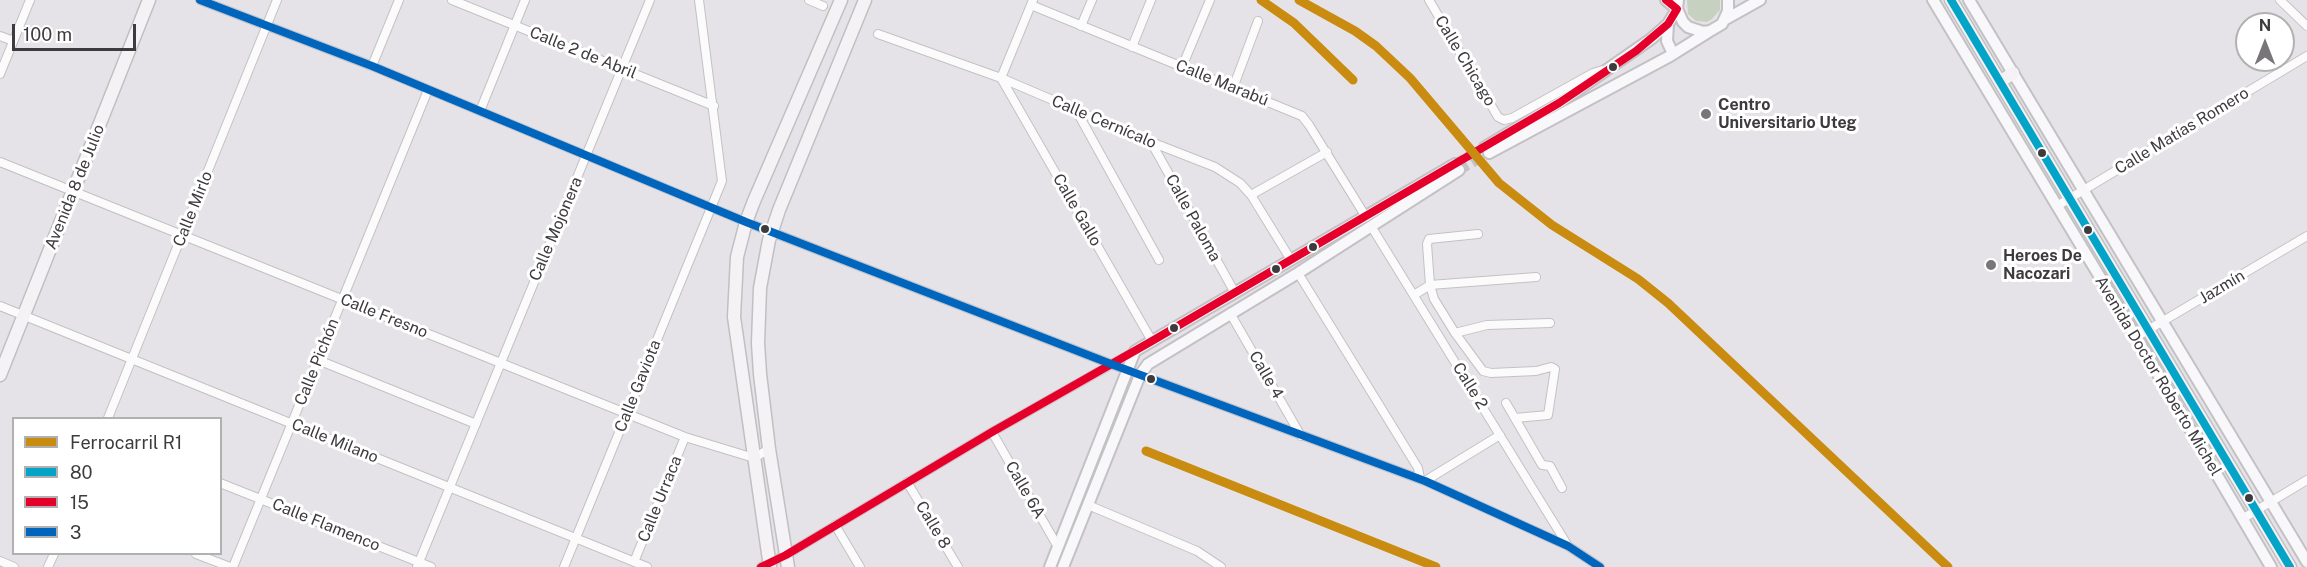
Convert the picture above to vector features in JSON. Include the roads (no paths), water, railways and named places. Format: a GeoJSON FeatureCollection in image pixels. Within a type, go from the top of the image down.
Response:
{"type":"FeatureCollection","features":[{"type":"Feature","properties":{"kind":"main road","name":"Avenida 8 de Julio"},"geometry":{"type":"LineString","coordinates":[[0,375],[149,0]]}},
{"type":"Feature","properties":{"kind":"main road"},"geometry":{"type":"LineString","coordinates":[[767,566],[734,317],[737,257],[746,222],[841,0]]}},
{"type":"Feature","properties":{"kind":"main road"},"geometry":{"type":"LineString","coordinates":[[787,561],[769,449],[758,343],[760,288],[772,231],[865,0]]}},
{"type":"Feature","properties":{"kind":"main road"},"geometry":{"type":"LineString","coordinates":[[1666,0],[1678,4]]}},
{"type":"Feature","properties":{"kind":"main road"},"geometry":{"type":"LineString","coordinates":[[1726,19],[1728,0]]}},
{"type":"Feature","properties":{"kind":"main road"},"geometry":{"type":"LineString","coordinates":[[1678,4],[1668,24],[1652,39],[1487,150],[1673,54],[1760,0]]}},
{"type":"Feature","properties":{"kind":"main road","name":"Avenida Doctor Roberto Michel"},"geometry":{"type":"LineString","coordinates":[[1933,0],[2271,567]]}},
{"type":"Feature","properties":{"kind":"main road","name":"Avenida Doctor Roberto Michel"},"geometry":{"type":"LineString","coordinates":[[1951,0],[2290,567]]}},
{"type":"Feature","properties":{"kind":"main road","name":"Avenida Doctor Roberto Michel"},"geometry":{"type":"LineString","coordinates":[[1969,0],[2307,562]]}},
{"type":"Feature","properties":{"kind":"main road"},"geometry":{"type":"LineString","coordinates":[[1678,4],[1679,16],[1688,27],[1695,31],[1710,31]]}},
{"type":"Feature","properties":{"kind":"main road"},"geometry":{"type":"LineString","coordinates":[[1668,24],[1667,41],[1673,54]]}},
{"type":"Feature","properties":{"kind":"main road"},"geometry":{"type":"LineString","coordinates":[[2000,82],[2013,73]]}},
{"type":"Feature","properties":{"kind":"main road"},"geometry":{"type":"LineString","coordinates":[[1063,567],[1140,375],[1153,360],[1298,273],[1369,221],[1457,167]]}},
{"type":"Feature","properties":{"kind":"main road"},"geometry":{"type":"LineString","coordinates":[[1050,567],[1135,351],[1291,260],[1369,221]]}},
{"type":"Feature","properties":{"kind":"street"},"geometry":{"type":"LineString","coordinates":[[0,74],[30,0]]}},
{"type":"Feature","properties":{"kind":"street"},"geometry":{"type":"LineString","coordinates":[[200,0],[372,66],[746,222],[1111,364],[1422,480],[1568,546],[1600,567]]}},
{"type":"Feature","properties":{"kind":"street","name":"Calle Mirlo"},"geometry":{"type":"LineString","coordinates":[[108,417],[277,0]]}},
{"type":"Feature","properties":{"kind":"street"},"geometry":{"type":"LineString","coordinates":[[372,66],[399,0]]}},
{"type":"Feature","properties":{"kind":"street","name":"Calle 2 de Abril"},"geometry":{"type":"LineString","coordinates":[[452,0],[714,106]]}},
{"type":"Feature","properties":{"kind":"street"},"geometry":{"type":"LineString","coordinates":[[480,111],[525,0]]}},
{"type":"Feature","properties":{"kind":"street","name":"Calle Mojonera"},"geometry":{"type":"LineString","coordinates":[[418,565],[650,0]]}},
{"type":"Feature","properties":{"kind":"street","name":"Calle Gaviota"},"geometry":{"type":"LineString","coordinates":[[564,567],[722,181],[699,0]]}},
{"type":"Feature","properties":{"kind":"street"},"geometry":{"type":"LineString","coordinates":[[809,0],[823,6]]}},
{"type":"Feature","properties":{"kind":"street"},"geometry":{"type":"LineString","coordinates":[[1081,26],[1092,0]]}},
{"type":"Feature","properties":{"kind":"street"},"geometry":{"type":"LineString","coordinates":[[1132,46],[1151,0]]}},
{"type":"Feature","properties":{"kind":"street"},"geometry":{"type":"LineString","coordinates":[[1182,67],[1210,0]]}},
{"type":"Feature","properties":{"kind":"street","name":"Calle Chicago"},"geometry":{"type":"LineString","coordinates":[[1429,0],[1498,117],[1504,120],[1512,118],[1593,73],[1613,66]]}},
{"type":"Feature","properties":{"kind":"street"},"geometry":{"type":"LineString","coordinates":[[2280,0],[2307,27]]}},
{"type":"Feature","properties":{"kind":"street"},"geometry":{"type":"LineString","coordinates":[[1001,78],[1032,3]]}},
{"type":"Feature","properties":{"kind":"street","name":"Calle Marabú"},"geometry":{"type":"LineString","coordinates":[[1032,3],[1081,26],[1302,116],[1369,221]]}},
{"type":"Feature","properties":{"kind":"street"},"geometry":{"type":"LineString","coordinates":[[1233,88],[1258,21]]}},
{"type":"Feature","properties":{"kind":"street","name":"Calle Cernícalo"},"geometry":{"type":"LineString","coordinates":[[878,34],[1001,78],[1151,142],[1215,166],[1240,183],[1251,195],[1291,260]]}},
{"type":"Feature","properties":{"kind":"street"},"geometry":{"type":"LineString","coordinates":[[0,36],[13,41]]}},
{"type":"Feature","properties":{"kind":"street","name":"Calle Matías Romero"},"geometry":{"type":"LineString","coordinates":[[2057,206],[2307,56]]}},
{"type":"Feature","properties":{"kind":"street","name":"Calle Gallo"},"geometry":{"type":"LineString","coordinates":[[1001,78],[1152,341]]}},
{"type":"Feature","properties":{"kind":"street","name":"Calle Pichón"},"geometry":{"type":"LineString","coordinates":[[232,567],[428,90]]}},
{"type":"Feature","properties":{"kind":"street"},"geometry":{"type":"LineString","coordinates":[[1076,110],[1160,260]]}},
{"type":"Feature","properties":{"kind":"street","name":"Calle Paloma"},"geometry":{"type":"LineString","coordinates":[[1151,142],[1235,293]]}},
{"type":"Feature","properties":{"kind":"street"},"geometry":{"type":"LineString","coordinates":[[1251,195],[1327,152]]}},
{"type":"Feature","properties":{"kind":"street","name":"Calle Fresno"},"geometry":{"type":"LineString","coordinates":[[0,162],[686,437],[753,458]]}},
{"type":"Feature","properties":{"kind":"street","name":"Calle 2"},"geometry":{"type":"LineString","coordinates":[[1369,221],[1568,546]]}},
{"type":"Feature","properties":{"kind":"street"},"geometry":{"type":"LineString","coordinates":[[1478,234],[1430,239],[1428,244],[1430,285],[1434,299],[1455,333],[1470,356],[1486,373],[1536,371],[1551,367],[1555,369],[1548,414],[1515,418]]}},
{"type":"Feature","properties":{"kind":"street","name":"Jazmín"},"geometry":{"type":"LineString","coordinates":[[2136,338],[2307,236]]}},
{"type":"Feature","properties":{"kind":"street"},"geometry":{"type":"LineString","coordinates":[[1298,273],[1418,468],[1422,480]]}},
{"type":"Feature","properties":{"kind":"street"},"geometry":{"type":"LineString","coordinates":[[1414,295],[1430,285],[1536,277]]}},
{"type":"Feature","properties":{"kind":"street","name":"Calle Milano"},"geometry":{"type":"LineString","coordinates":[[0,306],[647,567]]}},
{"type":"Feature","properties":{"kind":"street","name":"Calle 4"},"geometry":{"type":"LineString","coordinates":[[1230,313],[1301,436]]}},
{"type":"Feature","properties":{"kind":"street"},"geometry":{"type":"LineString","coordinates":[[1455,333],[1487,325],[1550,323]]}},
{"type":"Feature","properties":{"kind":"street"},"geometry":{"type":"LineString","coordinates":[[767,566],[787,561],[835,525],[1135,351]]}},
{"type":"Feature","properties":{"kind":"street"},"geometry":{"type":"LineString","coordinates":[[318,360],[476,424]]}},
{"type":"Feature","properties":{"kind":"street"},"geometry":{"type":"LineString","coordinates":[[1506,403],[1542,465],[1550,467],[1562,488]]}},
{"type":"Feature","properties":{"kind":"street","name":"Calle 6A"},"geometry":{"type":"LineString","coordinates":[[992,432],[1058,547]]}},
{"type":"Feature","properties":{"kind":"street"},"geometry":{"type":"LineString","coordinates":[[1422,480],[1500,435]]}},
{"type":"Feature","properties":{"kind":"street","name":"Calle Urraca"},"geometry":{"type":"LineString","coordinates":[[634,562],[686,437]]}},
{"type":"Feature","properties":{"kind":"street"},"geometry":{"type":"LineString","coordinates":[[753,458],[769,449]]}},
{"type":"Feature","properties":{"kind":"street"},"geometry":{"type":"LineString","coordinates":[[2242,519],[2307,480]]}},
{"type":"Feature","properties":{"kind":"street","name":"Calle 8"},"geometry":{"type":"LineString","coordinates":[[907,482],[958,567]]}},
{"type":"Feature","properties":{"kind":"street","name":"Calle Flamenco"},"geometry":{"type":"LineString","coordinates":[[222,484],[418,565],[431,567]]}},
{"type":"Feature","properties":{"kind":"street"},"geometry":{"type":"LineString","coordinates":[[1088,505],[1197,551],[1221,567]]}},
{"type":"Feature","properties":{"kind":"street"},"geometry":{"type":"LineString","coordinates":[[835,525],[860,567]]}},
{"type":"Feature","properties":{"kind":"street"},"geometry":{"type":"LineString","coordinates":[[199,555],[232,567]]}},
{"type":"Feature","properties":{"kind":"street"},"geometry":{"type":"LineString","coordinates":[[0,561],[14,567]]}},
{"type":"Feature","properties":{"kind":"tunnel"},"geometry":{"type":"LineString","coordinates":[[1455,164],[1485,147]]}},
{"type":"Feature","properties":{"kind":"tunnel"},"geometry":{"type":"LineString","coordinates":[[1459,170],[1489,153]]}},
{"type":"Feature","properties":{"kind":"rail line","name":"R1"},"geometry":{"type":"LineString","coordinates":[[1261,0],[1294,23],[1353,80]]}},
{"type":"Feature","properties":{"kind":"rail line","name":"R1"},"geometry":{"type":"LineString","coordinates":[[1299,0],[1355,31],[1376,46],[1410,78],[1499,183],[1552,225],[1638,279],[1668,303],[1948,567]]}},
{"type":"Feature","properties":{"kind":"rail line","name":"R1"},"geometry":{"type":"LineString","coordinates":[[1146,451],[1436,567]]}},
{"type":"Feature","properties":{"kind":"place","name":"Centro Universitario Uteg"},"geometry":{"type":"Point","coordinates":[1706,114]}},
{"type":"Feature","properties":{"kind":"place","name":"Heroes De Nacozari"},"geometry":{"type":"Point","coordinates":[1991,265]}}]}
